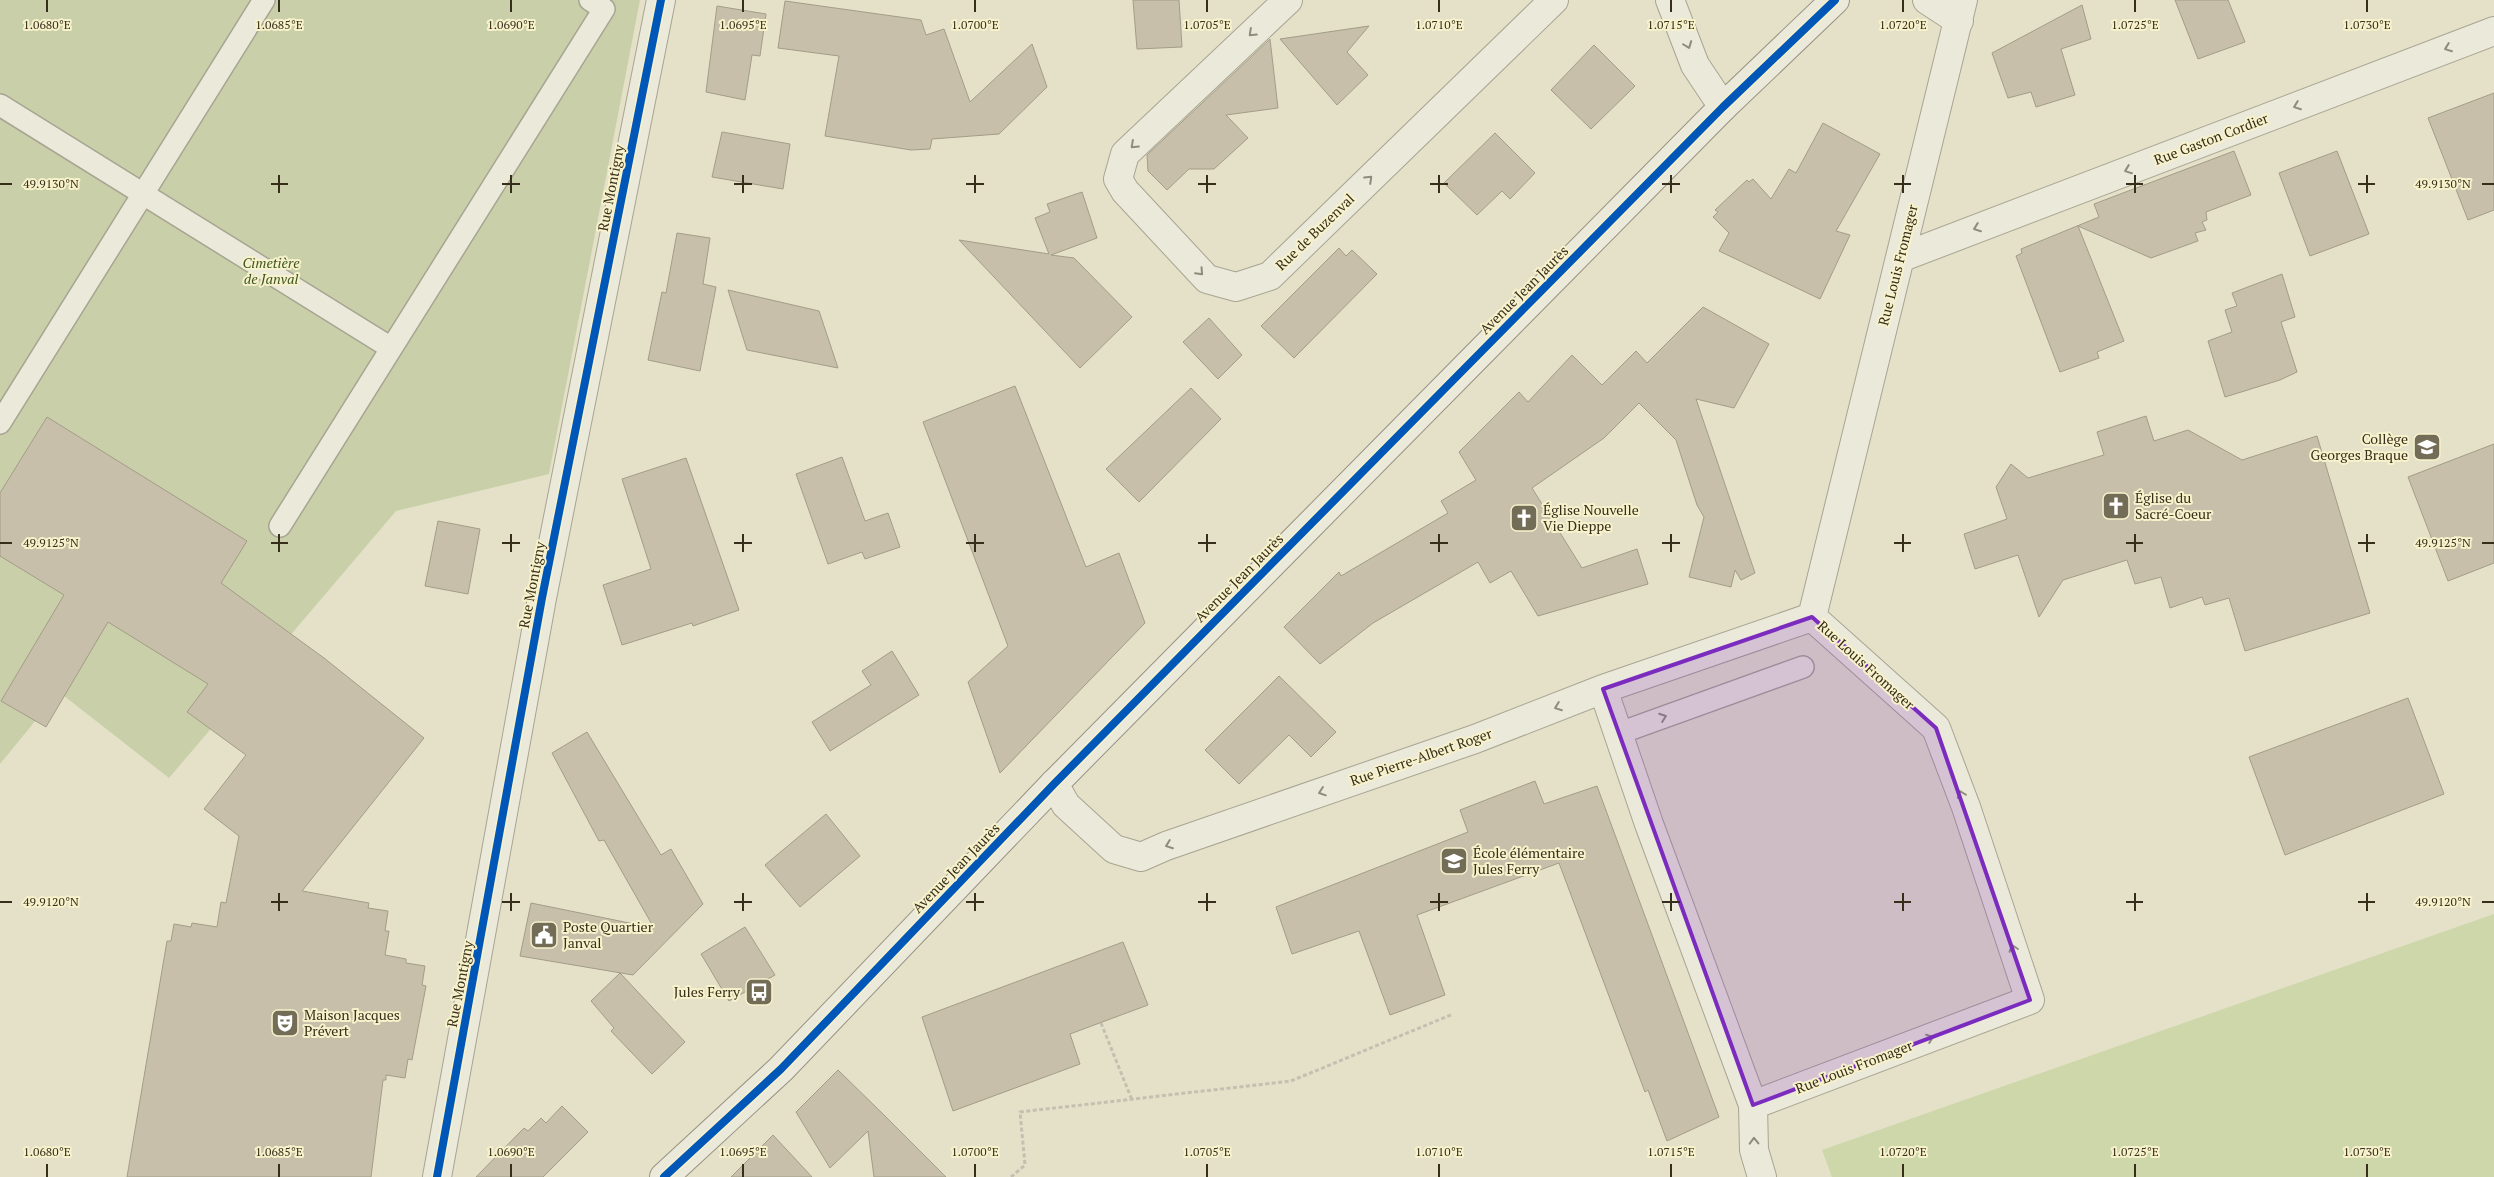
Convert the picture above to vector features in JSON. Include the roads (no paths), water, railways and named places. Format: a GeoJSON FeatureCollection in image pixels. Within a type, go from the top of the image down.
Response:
{"type":"FeatureCollection","features":[{"type":"Feature","properties":{"kind":"street","name":"Rue Montigny"},"geometry":{"type":"LineString","coordinates":[[437,1177],[542,598],[661,0]]}},
{"type":"Feature","properties":{"kind":"street","name":"Rue de Buzenval"},"geometry":{"type":"LineString","coordinates":[[1288,0],[1125,154],[1118,179],[1125,191],[1207,279],[1236,287],[1270,276],[1554,0]]}},
{"type":"Feature","properties":{"kind":"street"},"geometry":{"type":"LineString","coordinates":[[1670,0],[1695,64],[1723,107]]}},
{"type":"Feature","properties":{"kind":"street","name":"Avenue Jean Jaurès"},"geometry":{"type":"LineString","coordinates":[[664,1177],[781,1069],[1054,784],[1723,107],[1835,0]]}},
{"type":"Feature","properties":{"kind":"street"},"geometry":{"type":"LineString","coordinates":[[1927,0],[1961,11]]}},
{"type":"Feature","properties":{"kind":"street","name":"Rue Louis Fromager"},"geometry":{"type":"LineString","coordinates":[[1753,1105],[2030,1000],[1980,848],[1936,728],[1812,617],[1961,11]]}},
{"type":"Feature","properties":{"kind":"street","name":"Rue Gaston Cordier"},"geometry":{"type":"LineString","coordinates":[[1900,258],[2494,31]]}},
{"type":"Feature","properties":{"kind":"street","name":"Rue Pierre-Albert Roger"},"geometry":{"type":"LineString","coordinates":[[1054,784],[1066,805],[1114,849],[1141,857],[1166,846],[1475,739],[1603,689],[1812,617]]}},
{"type":"Feature","properties":{"kind":"street"},"geometry":{"type":"LineString","coordinates":[[1603,689],[1712,998],[1753,1105],[1754,1150],[1762,1177]]}},
{"type":"Feature","properties":{"kind":"lane"},"geometry":{"type":"LineString","coordinates":[[0,423],[264,0]]}},
{"type":"Feature","properties":{"kind":"lane"},"geometry":{"type":"LineString","coordinates":[[280,526],[604,8],[590,0]]}},
{"type":"Feature","properties":{"kind":"lane"},"geometry":{"type":"LineString","coordinates":[[0,105],[391,348]]}},
{"type":"Feature","properties":{"kind":"lane"},"geometry":{"type":"LineString","coordinates":[[1618,734],[1803,667]]}},
{"type":"Feature","properties":{"kind":"place","name":"Collège Georges Braque"},"geometry":{"type":"Point","coordinates":[2427,447]}},
{"type":"Feature","properties":{"kind":"place","name":"Église du Sacré-Coeur"},"geometry":{"type":"Point","coordinates":[2116,506]}},
{"type":"Feature","properties":{"kind":"place","name":"Église Nouvelle Vie Dieppe"},"geometry":{"type":"Point","coordinates":[1524,518]}},
{"type":"Feature","properties":{"kind":"place","name":"École élémentaire Jules Ferry"},"geometry":{"type":"Point","coordinates":[1454,861]}},
{"type":"Feature","properties":{"kind":"place","name":"Poste Quartier Janval"},"geometry":{"type":"Point","coordinates":[544,935]}},
{"type":"Feature","properties":{"kind":"place","name":"Jules Ferry"},"geometry":{"type":"Point","coordinates":[759,992]}},
{"type":"Feature","properties":{"kind":"place","name":"Maison Jacques Prévert"},"geometry":{"type":"Point","coordinates":[285,1023]}},
{"type":"Feature","properties":{"kind":"park label","name":"Cimetière de Janval"},"geometry":{"type":"Point","coordinates":[271,272]}}]}
